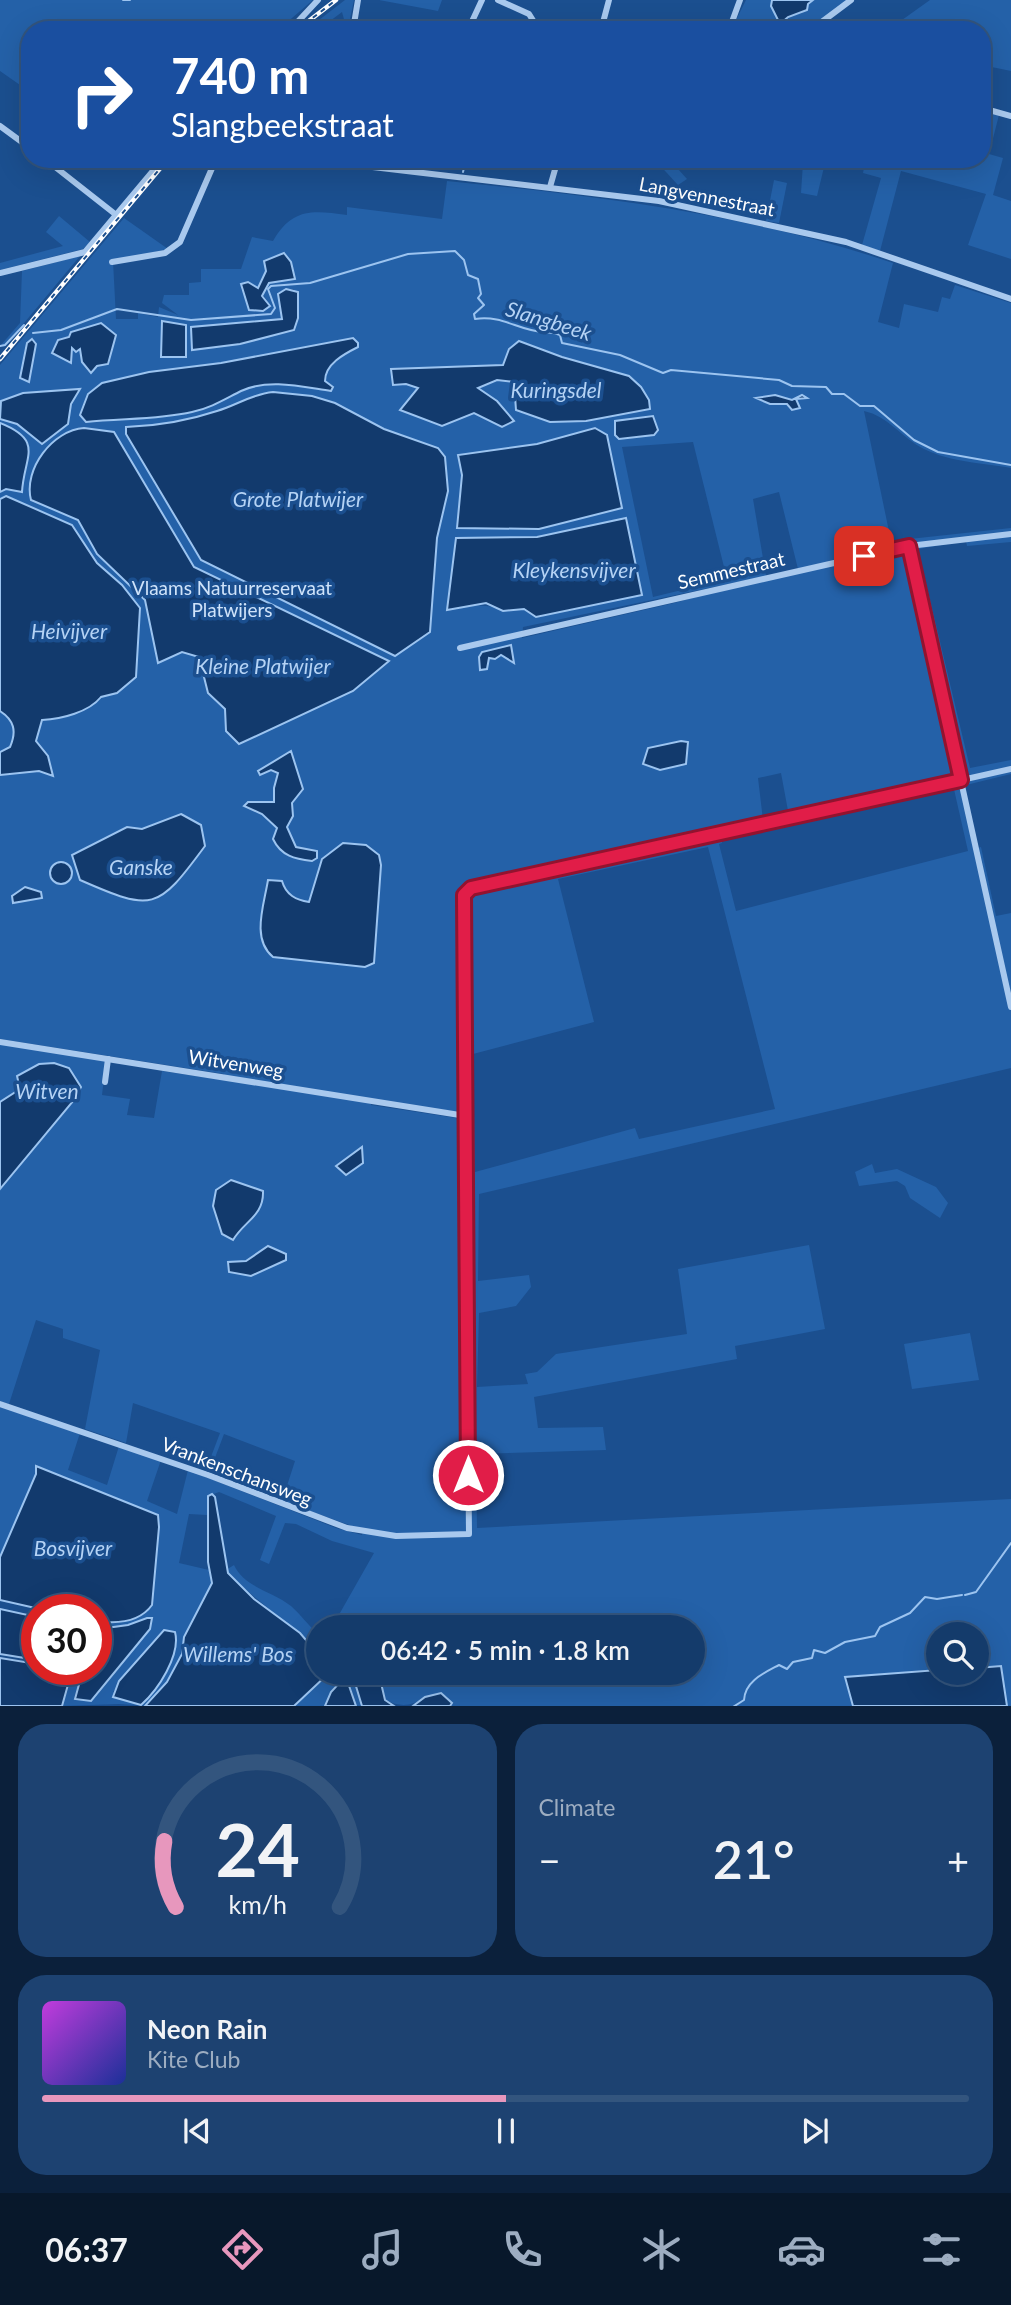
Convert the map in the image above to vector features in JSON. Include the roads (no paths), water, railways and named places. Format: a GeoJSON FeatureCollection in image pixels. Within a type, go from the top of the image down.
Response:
{"type":"FeatureCollection","features":[{"type":"Feature","properties":{"kind":"street"},"geometry":{"type":"LineString","coordinates":[[298,21],[318,0]]}},
{"type":"Feature","properties":{"kind":"street"},"geometry":{"type":"LineString","coordinates":[[354,21],[358,0]]}},
{"type":"Feature","properties":{"kind":"street"},"geometry":{"type":"LineString","coordinates":[[472,21],[482,0]]}},
{"type":"Feature","properties":{"kind":"street"},"geometry":{"type":"LineString","coordinates":[[498,0],[526,11],[533,21]]}},
{"type":"Feature","properties":{"kind":"street"},"geometry":{"type":"LineString","coordinates":[[604,21],[608,0]]}},
{"type":"Feature","properties":{"kind":"street"},"geometry":{"type":"LineString","coordinates":[[732,21],[740,0]]}},
{"type":"Feature","properties":{"kind":"street"},"geometry":{"type":"LineString","coordinates":[[822,21],[851,0]]}},
{"type":"Feature","properties":{"kind":"street"},"geometry":{"type":"LineString","coordinates":[[991,110],[1011,116]]}},
{"type":"Feature","properties":{"kind":"street"},"geometry":{"type":"LineString","coordinates":[[0,125],[21,141]]}},
{"type":"Feature","properties":{"kind":"street"},"geometry":{"type":"LineString","coordinates":[[57,168],[116,214]]}},
{"type":"Feature","properties":{"kind":"street"},"geometry":{"type":"LineString","coordinates":[[0,273],[85,252],[155,168]]}},
{"type":"Feature","properties":{"kind":"street"},"geometry":{"type":"LineString","coordinates":[[112,262],[132,261],[165,253],[180,243],[212,168]]}},
{"type":"Feature","properties":{"kind":"street","name":"Langvennestraat"},"geometry":{"type":"LineString","coordinates":[[382,168],[659,201],[819,234],[1011,299]]}},
{"type":"Feature","properties":{"kind":"street"},"geometry":{"type":"LineString","coordinates":[[550,187],[555,168]]}},
{"type":"Feature","properties":{"kind":"street","name":"Semmestraat"},"geometry":{"type":"LineString","coordinates":[[460,648],[909,546],[1011,534]]}},
{"type":"Feature","properties":{"kind":"street"},"geometry":{"type":"LineString","coordinates":[[909,546],[1011,1007]]}},
{"type":"Feature","properties":{"kind":"street"},"geometry":{"type":"LineString","coordinates":[[466,1116],[463,900],[466,891],[1011,769]]}},
{"type":"Feature","properties":{"kind":"street","name":"Witvenweg"},"geometry":{"type":"LineString","coordinates":[[0,1042],[466,1116]]}},
{"type":"Feature","properties":{"kind":"street"},"geometry":{"type":"LineString","coordinates":[[105,1082],[108,1059]]}},
{"type":"Feature","properties":{"kind":"street","name":"Vrankenschansweg"},"geometry":{"type":"LineString","coordinates":[[0,1404],[182,1466],[347,1528],[396,1536],[469,1534],[466,1116]]}},
{"type":"Feature","properties":{"kind":"water"},"geometry":{"type":"Polygon","coordinates":[[[772,0],[813,0],[808,4],[807,10],[783,21],[778,21],[771,6],[772,0]]]}},
{"type":"Feature","properties":{"kind":"water"},"geometry":{"type":"Polygon","coordinates":[[[284,253],[291,262],[295,279],[269,283],[262,296],[270,306],[263,311],[249,310],[241,284],[248,282],[258,288],[266,271],[264,261],[284,253]]]}},
{"type":"Feature","properties":{"kind":"water"},"geometry":{"type":"Polygon","coordinates":[[[286,289],[298,292],[298,318],[294,330],[240,344],[192,350],[191,327],[282,319],[278,294],[286,289]]]}},
{"type":"Feature","properties":{"kind":"water"},"geometry":{"type":"Polygon","coordinates":[[[162,321],[186,325],[186,357],[161,357],[162,321]]]}},
{"type":"Feature","properties":{"kind":"water"},"geometry":{"type":"Polygon","coordinates":[[[101,323],[116,335],[108,364],[97,366],[91,373],[82,362],[80,349],[76,352],[72,348],[71,363],[52,353],[58,340],[69,337],[71,332],[101,323]]]}},
{"type":"Feature","properties":{"kind":"water"},"geometry":{"type":"Polygon","coordinates":[[[353,338],[358,347],[336,360],[328,370],[325,381],[333,387],[331,391],[263,385],[241,391],[205,408],[179,415],[86,422],[80,415],[88,394],[102,383],[149,372],[221,363],[353,338]]]}},
{"type":"Feature","properties":{"kind":"water"},"geometry":{"type":"Polygon","coordinates":[[[32,339],[36,344],[29,382],[20,378],[27,343],[32,339]]]}},
{"type":"Feature","properties":{"kind":"water","name":"Kuringsdel"},"geometry":{"type":"Polygon","coordinates":[[[519,341],[562,357],[629,376],[641,387],[649,400],[650,409],[586,421],[550,422],[516,410],[514,382],[497,380],[478,388],[497,401],[514,421],[502,427],[474,413],[442,426],[400,410],[418,388],[406,384],[393,385],[391,369],[503,365],[509,349],[519,341]]]}},
{"type":"Feature","properties":{"kind":"water"},"geometry":{"type":"Polygon","coordinates":[[[80,389],[71,404],[68,424],[42,444],[17,424],[0,419],[1,401],[23,393],[80,389]]]}},
{"type":"Feature","properties":{"kind":"water","name":"Grote Platwijer"},"geometry":{"type":"Polygon","coordinates":[[[273,392],[312,396],[335,403],[384,429],[438,448],[445,457],[448,491],[437,538],[430,632],[395,656],[201,560],[126,434],[126,427],[194,418],[273,392]]]}},
{"type":"Feature","properties":{"kind":"water"},"geometry":{"type":"Polygon","coordinates":[[[775,395],[792,400],[802,395],[807,398],[796,399],[800,408],[792,410],[787,404],[770,404],[756,398],[775,395]]]}},
{"type":"Feature","properties":{"kind":"water"},"geometry":{"type":"Polygon","coordinates":[[[653,416],[658,430],[654,435],[619,439],[615,435],[615,421],[653,416]]]}},
{"type":"Feature","properties":{"kind":"water"},"geometry":{"type":"Polygon","coordinates":[[[0,423],[23,436],[27,443],[29,451],[22,492],[6,489],[0,492],[0,423]]]}},
{"type":"Feature","properties":{"kind":"water","name":"Kleine Platwijer"},"geometry":{"type":"Polygon","coordinates":[[[84,428],[114,432],[194,567],[389,661],[353,691],[239,744],[226,731],[225,709],[208,693],[199,657],[182,652],[158,663],[145,600],[97,554],[78,520],[31,500],[32,476],[43,453],[51,443],[62,436],[72,430],[84,428]]]}},
{"type":"Feature","properties":{"kind":"water","name":"Kleykensvijver"},"geometry":{"type":"Polygon","coordinates":[[[595,428],[607,435],[622,508],[539,529],[457,528],[462,475],[458,455],[537,444],[595,428]]]}},
{"type":"Feature","properties":{"kind":"water","name":"Heivijver"},"geometry":{"type":"Polygon","coordinates":[[[6,496],[72,525],[97,563],[122,585],[140,608],[136,677],[117,693],[101,697],[82,711],[42,720],[36,741],[48,756],[53,776],[39,771],[0,775],[0,752],[10,747],[14,731],[11,722],[0,711],[0,499],[6,496]]]}},
{"type":"Feature","properties":{"kind":"water","name":"Kleykensvijver"},"geometry":{"type":"Polygon","coordinates":[[[626,518],[642,595],[536,617],[524,609],[503,611],[486,603],[447,610],[456,538],[537,537],[626,518]]]}},
{"type":"Feature","properties":{"kind":"water"},"geometry":{"type":"Polygon","coordinates":[[[511,645],[514,663],[501,655],[495,659],[489,658],[487,669],[480,670],[479,657],[482,652],[511,645]]]}},
{"type":"Feature","properties":{"kind":"water"},"geometry":{"type":"Polygon","coordinates":[[[688,742],[686,764],[660,770],[643,764],[648,748],[688,742]]]}},
{"type":"Feature","properties":{"kind":"water"},"geometry":{"type":"Polygon","coordinates":[[[291,751],[303,789],[292,803],[293,816],[287,827],[296,847],[317,851],[317,858],[312,861],[284,853],[273,839],[277,828],[262,814],[244,806],[248,802],[274,802],[278,773],[271,770],[260,775],[258,771],[291,751]]]}},
{"type":"Feature","properties":{"kind":"water","name":"Ganske"},"geometry":{"type":"Polygon","coordinates":[[[181,814],[201,825],[205,846],[164,894],[139,900],[80,880],[72,855],[127,827],[142,829],[181,814]]]}},
{"type":"Feature","properties":{"kind":"water"},"geometry":{"type":"Polygon","coordinates":[[[343,843],[366,845],[379,855],[381,865],[374,963],[365,967],[273,957],[266,950],[261,931],[268,880],[282,881],[292,896],[309,902],[322,859],[343,843]]]}},
{"type":"Feature","properties":{"kind":"water"},"geometry":{"type":"Polygon","coordinates":[[[61,862],[69,865],[72,873],[69,881],[61,884],[53,881],[50,873],[53,865],[61,862]]]}},
{"type":"Feature","properties":{"kind":"water"},"geometry":{"type":"Polygon","coordinates":[[[25,887],[41,892],[42,898],[13,903],[12,896],[25,887]]]}},
{"type":"Feature","properties":{"kind":"water","name":"Witven"},"geometry":{"type":"Polygon","coordinates":[[[54,1063],[69,1068],[81,1087],[74,1100],[0,1189],[0,1102],[20,1089],[17,1076],[39,1064],[54,1063]]]}},
{"type":"Feature","properties":{"kind":"water"},"geometry":{"type":"Polygon","coordinates":[[[362,1147],[363,1163],[346,1175],[336,1166],[362,1147]]]}},
{"type":"Feature","properties":{"kind":"water"},"geometry":{"type":"Polygon","coordinates":[[[231,1180],[263,1191],[257,1212],[233,1240],[222,1234],[213,1206],[216,1190],[231,1180]]]}},
{"type":"Feature","properties":{"kind":"water"},"geometry":{"type":"Polygon","coordinates":[[[268,1246],[286,1254],[286,1260],[251,1276],[229,1272],[228,1262],[246,1261],[268,1246]]]}},
{"type":"Feature","properties":{"kind":"water","name":"Bosvijver"},"geometry":{"type":"Polygon","coordinates":[[[36,1466],[158,1515],[152,1605],[141,1616],[112,1622],[112,1594],[21,1594],[21,1605],[0,1600],[0,1557],[36,1474],[36,1466]]]}},
{"type":"Feature","properties":{"kind":"water","name":"Willems' Bos"},"geometry":{"type":"Polygon","coordinates":[[[212,1494],[215,1497],[228,1573],[254,1599],[306,1640],[306,1685],[316,1685],[294,1706],[145,1706],[167,1682],[182,1654],[184,1637],[212,1583],[208,1562],[208,1496],[212,1494]]]}},
{"type":"Feature","properties":{"kind":"water"},"geometry":{"type":"Polygon","coordinates":[[[0,1609],[21,1614],[21,1657],[0,1654],[0,1609]]]}},
{"type":"Feature","properties":{"kind":"water"},"geometry":{"type":"Polygon","coordinates":[[[152,1618],[150,1629],[112,1675],[112,1627],[152,1618]]]}},
{"type":"Feature","properties":{"kind":"water"},"geometry":{"type":"Polygon","coordinates":[[[164,1630],[175,1632],[175,1651],[167,1672],[154,1690],[141,1705],[113,1697],[119,1681],[164,1630]]]}},
{"type":"Feature","properties":{"kind":"water"},"geometry":{"type":"Polygon","coordinates":[[[0,1658],[21,1661],[21,1685],[68,1685],[62,1706],[0,1706],[0,1658]]]}},
{"type":"Feature","properties":{"kind":"water"},"geometry":{"type":"Polygon","coordinates":[[[1001,1666],[1007,1706],[853,1706],[845,1677],[926,1671],[926,1685],[989,1685],[989,1667],[1001,1666]]]}},
{"type":"Feature","properties":{"kind":"water"},"geometry":{"type":"Polygon","coordinates":[[[79,1685],[104,1685],[91,1701],[75,1699],[79,1685]]]}},
{"type":"Feature","properties":{"kind":"water"},"geometry":{"type":"Polygon","coordinates":[[[337,1685],[349,1685],[356,1706],[325,1706],[337,1685]]]}},
{"type":"Feature","properties":{"kind":"water"},"geometry":{"type":"Polygon","coordinates":[[[356,1685],[381,1685],[385,1700],[394,1706],[362,1706],[356,1685]]]}},
{"type":"Feature","properties":{"kind":"water"},"geometry":{"type":"Polygon","coordinates":[[[441,1693],[452,1703],[450,1706],[413,1706],[425,1697],[441,1693]]]}},
{"type":"Feature","properties":{"kind":"waterway"},"geometry":{"type":"LineString","coordinates":[[123,0],[130,0]]}},
{"type":"Feature","properties":{"kind":"waterway"},"geometry":{"type":"LineString","coordinates":[[463,172],[464,168]]}},
{"type":"Feature","properties":{"kind":"waterway","name":"Slangbeek"},"geometry":{"type":"LineString","coordinates":[[33,333],[61,330],[117,309],[191,320],[271,314],[275,308],[268,289],[271,286],[310,283],[408,254],[455,251],[464,260],[468,275],[478,279],[481,294],[478,298],[484,305],[474,314],[475,319],[494,319],[534,331],[555,333],[560,335],[562,343],[620,355],[663,373],[671,370],[779,380],[792,386],[826,387],[832,394],[844,394],[860,406],[874,406],[914,440],[938,452],[1011,465]]}},
{"type":"Feature","properties":{"kind":"waterway","name":"Slangbeek"},"geometry":{"type":"LineString","coordinates":[[0,346],[5,345],[24,325]]}},
{"type":"Feature","properties":{"kind":"waterway"},"geometry":{"type":"LineString","coordinates":[[965,1595],[976,1592],[1011,1543]]}},
{"type":"Feature","properties":{"kind":"waterway"},"geometry":{"type":"LineString","coordinates":[[735,1706],[744,1700],[745,1693],[756,1678],[779,1665],[787,1669],[793,1662],[812,1658],[814,1650],[825,1653],[845,1642],[875,1636],[880,1627],[910,1613],[925,1597],[937,1599],[962,1595]]}},
{"type":"Feature","properties":{"kind":"railway"},"geometry":{"type":"LineString","coordinates":[[309,21],[336,0]]}},
{"type":"Feature","properties":{"kind":"railway"},"geometry":{"type":"LineString","coordinates":[[0,359],[160,168]]}},
{"type":"Feature","properties":{"kind":"park label","name":"Vlaams Natuurreservaat Platwijers"},"geometry":{"type":"Point","coordinates":[232,598]}}]}
